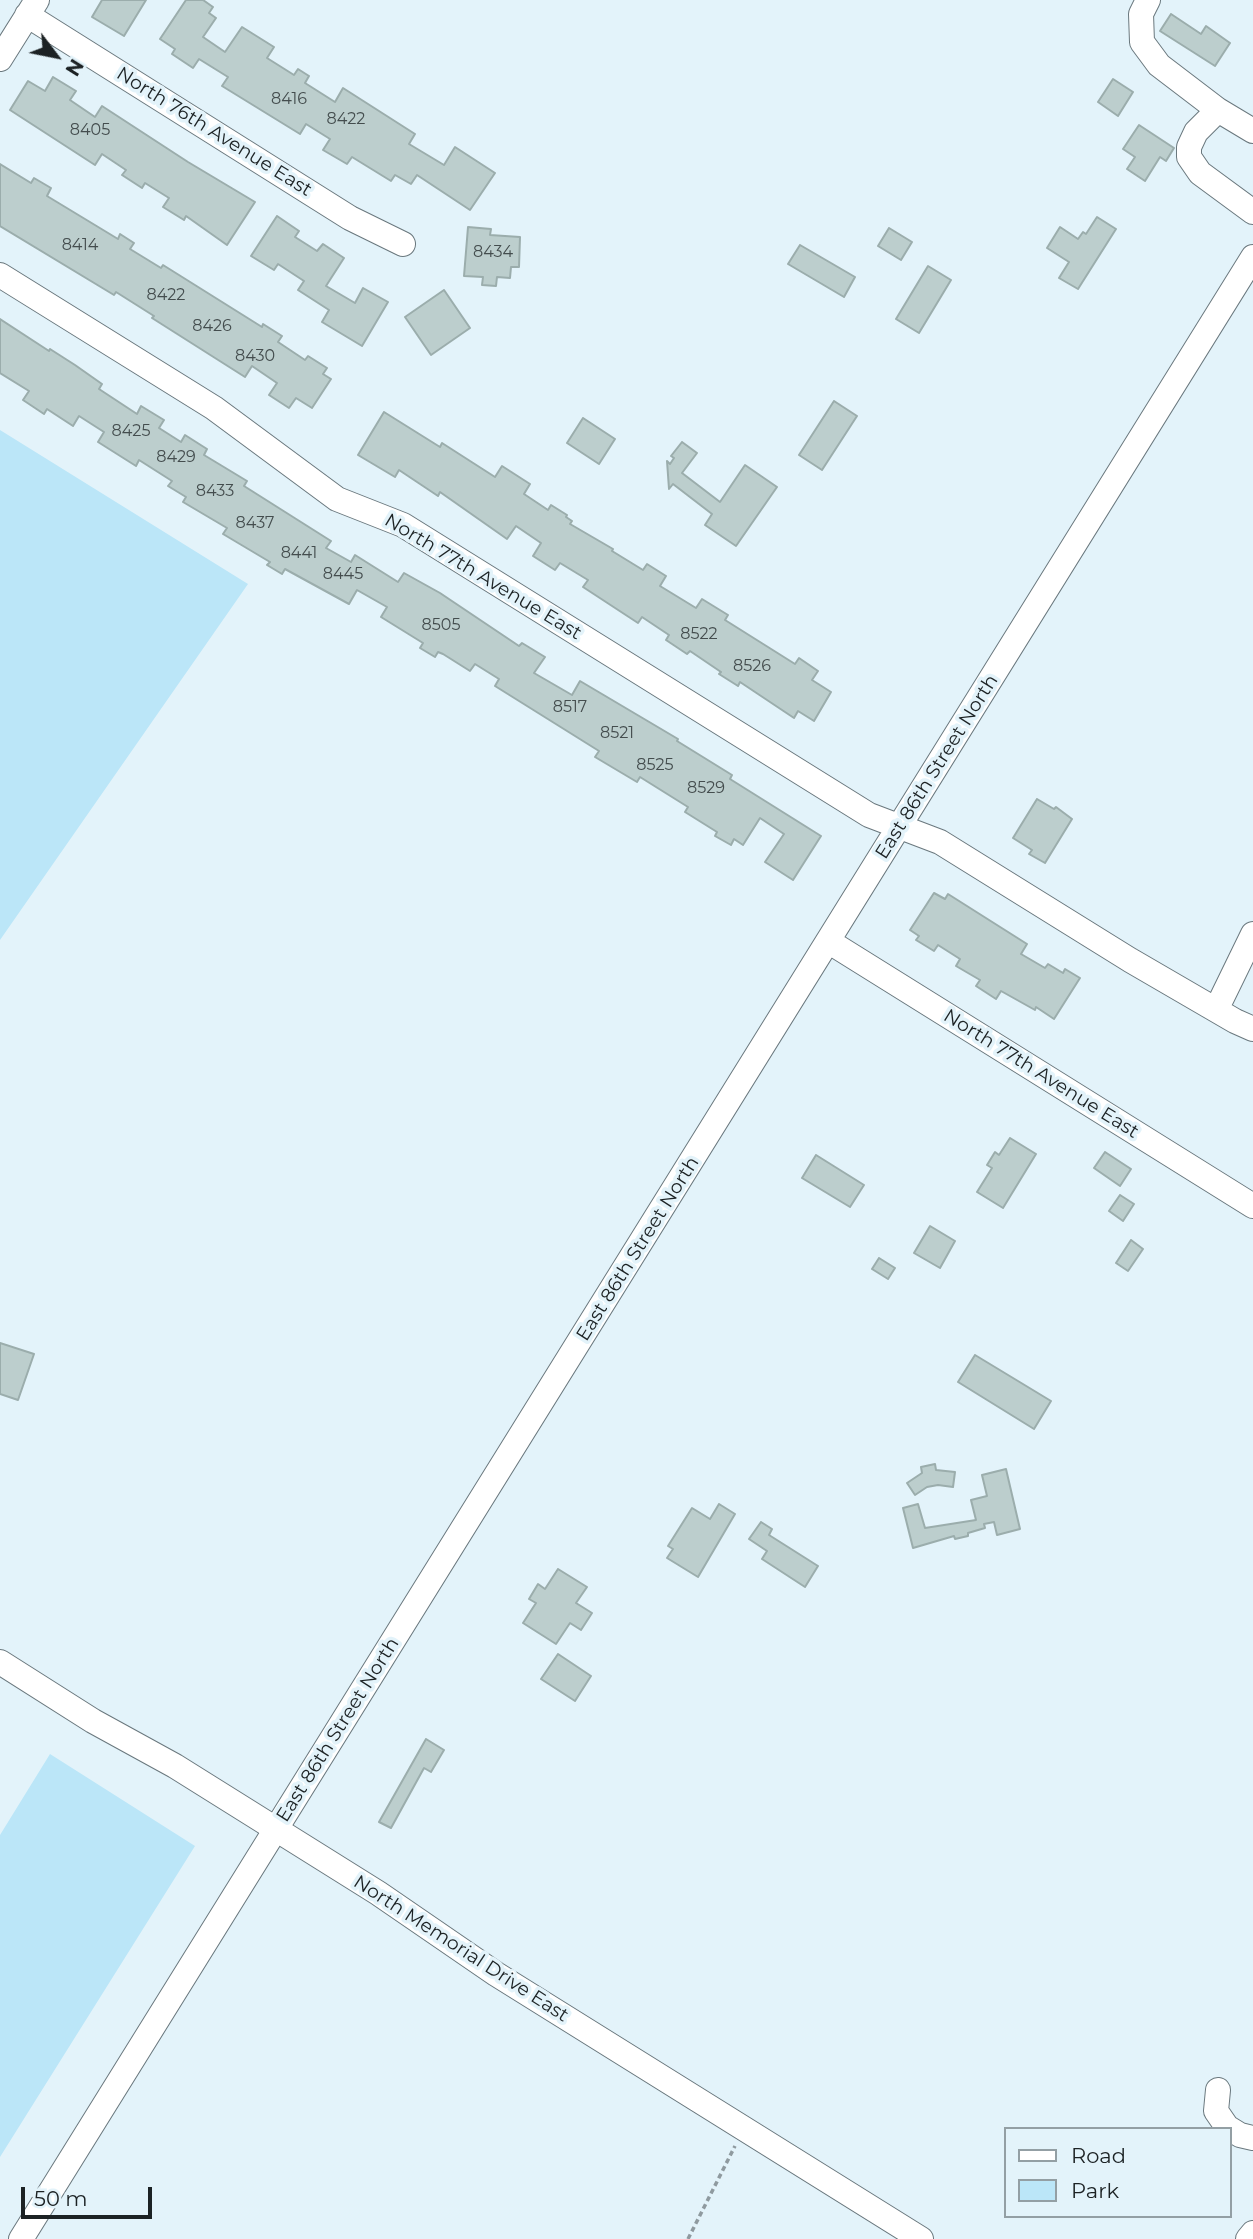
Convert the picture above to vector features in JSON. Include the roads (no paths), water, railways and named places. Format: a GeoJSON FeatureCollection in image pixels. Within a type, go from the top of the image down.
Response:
{"type":"FeatureCollection","features":[{"type":"Feature","properties":{"kind":"street"},"geometry":{"type":"LineString","coordinates":[[1148,0],[1141,14],[1142,42],[1164,69],[1218,110],[1253,131]]}},
{"type":"Feature","properties":{"kind":"street"},"geometry":{"type":"LineString","coordinates":[[0,59],[32,7]]}},
{"type":"Feature","properties":{"kind":"street","name":"North 76th Avenue East"},"geometry":{"type":"LineString","coordinates":[[32,7],[350,218],[403,244]]}},
{"type":"Feature","properties":{"kind":"street"},"geometry":{"type":"LineString","coordinates":[[1218,110],[1196,132],[1189,147],[1189,157],[1200,173],[1253,212]]}},
{"type":"Feature","properties":{"kind":"street","name":"East 86th Street North"},"geometry":{"type":"LineString","coordinates":[[21,2239],[1253,257]]}},
{"type":"Feature","properties":{"kind":"street","name":"North 77th Avenue East"},"geometry":{"type":"LineString","coordinates":[[0,275],[214,408],[337,499],[403,525],[869,815],[940,842],[1216,1010],[1253,1029]]}},
{"type":"Feature","properties":{"kind":"street"},"geometry":{"type":"LineString","coordinates":[[1216,1010],[1253,934]]}},
{"type":"Feature","properties":{"kind":"street","name":"North 77th Avenue East"},"geometry":{"type":"LineString","coordinates":[[828,942],[1253,1206]]}},
{"type":"Feature","properties":{"kind":"street","name":"North Memorial Drive East"},"geometry":{"type":"LineString","coordinates":[[0,1662],[378,1893],[496,1974],[921,2239]]}},
{"type":"Feature","properties":{"kind":"street"},"geometry":{"type":"LineString","coordinates":[[1218,2090],[1216,2111],[1227,2127]]}},
{"type":"Feature","properties":{"kind":"street"},"geometry":{"type":"LineString","coordinates":[[1232,2130],[1253,2138]]}},
{"type":"Feature","properties":{"kind":"street"},"geometry":{"type":"LineString","coordinates":[[1248,2239],[1253,2233]]}}]}
